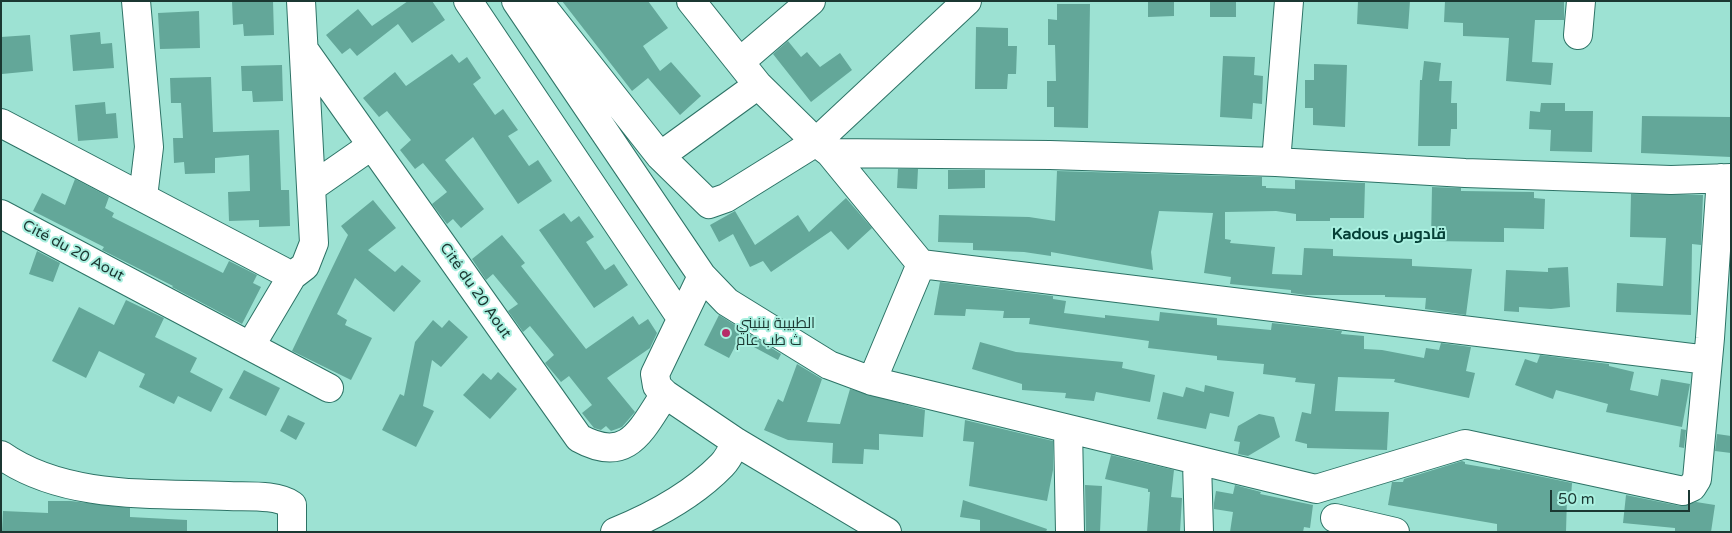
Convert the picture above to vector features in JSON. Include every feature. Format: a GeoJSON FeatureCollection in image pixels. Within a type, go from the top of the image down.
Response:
{"type":"FeatureCollection","features":[{"type":"Feature","properties":{"kind":"street"},"geometry":{"type":"LineString","coordinates":[[136,1],[149,147],[143,198]]}},
{"type":"Feature","properties":{"kind":"street"},"geometry":{"type":"LineString","coordinates":[[251,345],[292,276],[305,266],[314,243],[301,1]]}},
{"type":"Feature","properties":{"kind":"street"},"geometry":{"type":"LineString","coordinates":[[468,1],[681,318]]}},
{"type":"Feature","properties":{"kind":"street"},"geometry":{"type":"LineString","coordinates":[[516,1],[702,276],[727,302],[829,364],[872,381],[1197,462],[1316,489],[1340,480],[1465,444],[1683,490],[1692,488],[1697,479],[1726,178],[1671,180],[1484,174],[1276,162],[823,147]]}},
{"type":"Feature","properties":{"kind":"street"},"geometry":{"type":"LineString","coordinates":[[538,1],[660,156],[709,204],[726,198],[823,147],[967,1]]}},
{"type":"Feature","properties":{"kind":"street"},"geometry":{"type":"LineString","coordinates":[[691,1],[741,61],[758,85],[823,147],[921,264],[1708,360]]}},
{"type":"Feature","properties":{"kind":"street"},"geometry":{"type":"LineString","coordinates":[[741,61],[811,1]]}},
{"type":"Feature","properties":{"kind":"street"},"geometry":{"type":"LineString","coordinates":[[1276,162],[1289,1]]}},
{"type":"Feature","properties":{"kind":"street"},"geometry":{"type":"LineString","coordinates":[[1578,35],[1581,1]]}},
{"type":"Feature","properties":{"kind":"street","name":"Cité du 20 Aout"},"geometry":{"type":"LineString","coordinates":[[304,51],[579,438],[594,446],[617,448],[637,437],[666,394]]}},
{"type":"Feature","properties":{"kind":"street"},"geometry":{"type":"LineString","coordinates":[[660,156],[758,85]]}},
{"type":"Feature","properties":{"kind":"street"},"geometry":{"type":"LineString","coordinates":[[1,123],[292,276]]}},
{"type":"Feature","properties":{"kind":"street"},"geometry":{"type":"LineString","coordinates":[[312,187],[371,146]]}},
{"type":"Feature","properties":{"kind":"street","name":"Cité du 20 Aout"},"geometry":{"type":"LineString","coordinates":[[1,214],[329,388]]}},
{"type":"Feature","properties":{"kind":"street"},"geometry":{"type":"LineString","coordinates":[[872,381],[921,264]]}},
{"type":"Feature","properties":{"kind":"street"},"geometry":{"type":"LineString","coordinates":[[702,276],[656,374],[658,386],[666,394],[736,442],[887,532]]}},
{"type":"Feature","properties":{"kind":"street"},"geometry":{"type":"LineString","coordinates":[[1068,429],[1070,532]]}},
{"type":"Feature","properties":{"kind":"street"},"geometry":{"type":"LineString","coordinates":[[615,532],[645,520],[692,491],[724,464],[736,442]]}},
{"type":"Feature","properties":{"kind":"street"},"geometry":{"type":"LineString","coordinates":[[1,455],[33,472],[77,486],[143,493],[286,501],[292,505],[292,532]]}},
{"type":"Feature","properties":{"kind":"street"},"geometry":{"type":"LineString","coordinates":[[1197,462],[1199,532]]}},
{"type":"Feature","properties":{"kind":"street"},"geometry":{"type":"LineString","coordinates":[[1340,480],[1335,525],[1395,532]]}},
{"type":"Feature","properties":{"kind":"building"},"geometry":{"type":"Polygon","coordinates":[[[232,1],[273,1],[274,35],[244,36],[243,24],[233,25],[232,1]]]}},
{"type":"Feature","properties":{"kind":"building"},"geometry":{"type":"Polygon","coordinates":[[[408,1],[432,1],[445,20],[412,43],[398,24],[357,56],[350,48],[342,54],[326,35],[358,9],[372,26],[408,1]]]}},
{"type":"Feature","properties":{"kind":"building"},"geometry":{"type":"Polygon","coordinates":[[[562,1],[648,1],[668,28],[643,46],[660,71],[671,62],[701,96],[680,115],[648,78],[632,91],[562,1]]]}},
{"type":"Feature","properties":{"kind":"building"},"geometry":{"type":"Polygon","coordinates":[[[1148,1],[1174,1],[1174,16],[1148,17],[1148,1]]]}},
{"type":"Feature","properties":{"kind":"building"},"geometry":{"type":"Polygon","coordinates":[[[1210,1],[1236,1],[1236,17],[1210,17],[1210,1]]]}},
{"type":"Feature","properties":{"kind":"building"},"geometry":{"type":"Polygon","coordinates":[[[1358,1],[1410,1],[1408,29],[1357,24],[1358,1]]]}},
{"type":"Feature","properties":{"kind":"building"},"geometry":{"type":"Polygon","coordinates":[[[1445,1],[1564,1],[1564,20],[1535,20],[1532,62],[1553,63],[1551,85],[1506,81],[1509,38],[1463,36],[1463,23],[1444,22],[1445,1]]]}},
{"type":"Feature","properties":{"kind":"building"},"geometry":{"type":"Polygon","coordinates":[[[1057,4],[1090,4],[1088,128],[1054,127],[1054,107],[1047,107],[1047,81],[1056,81],[1055,45],[1048,45],[1048,19],[1057,20],[1057,4]]]}},
{"type":"Feature","properties":{"kind":"building"},"geometry":{"type":"Polygon","coordinates":[[[199,11],[200,48],[160,49],[158,13],[199,11]]]}},
{"type":"Feature","properties":{"kind":"building"},"geometry":{"type":"Polygon","coordinates":[[[976,27],[1008,28],[1008,46],[1017,46],[1016,74],[1008,74],[1007,89],[975,89],[976,27]]]}},
{"type":"Feature","properties":{"kind":"building"},"geometry":{"type":"Polygon","coordinates":[[[100,32],[101,44],[112,43],[114,68],[73,71],[70,35],[100,32]]]}},
{"type":"Feature","properties":{"kind":"building"},"geometry":{"type":"Polygon","coordinates":[[[30,35],[33,71],[2,74],[1,37],[30,35]]]}},
{"type":"Feature","properties":{"kind":"building"},"geometry":{"type":"Polygon","coordinates":[[[788,41],[801,57],[807,52],[820,67],[840,53],[852,70],[811,102],[773,54],[788,41]]]}},
{"type":"Feature","properties":{"kind":"building"},"geometry":{"type":"Polygon","coordinates":[[[452,54],[459,63],[467,57],[481,78],[473,84],[495,115],[503,109],[518,130],[508,136],[529,166],[538,160],[552,181],[518,204],[473,137],[445,160],[484,209],[461,228],[453,219],[447,224],[432,204],[447,192],[423,163],[415,169],[400,150],[411,140],[387,111],[379,117],[363,98],[395,72],[406,86],[452,54]]]}},
{"type":"Feature","properties":{"kind":"building"},"geometry":{"type":"Polygon","coordinates":[[[1223,56],[1255,57],[1254,75],[1263,76],[1262,104],[1253,103],[1252,119],[1220,117],[1223,56]]]}},
{"type":"Feature","properties":{"kind":"building"},"geometry":{"type":"Polygon","coordinates":[[[1424,61],[1441,63],[1439,81],[1452,81],[1451,103],[1457,103],[1457,129],[1451,129],[1450,146],[1418,146],[1420,80],[1422,80],[1424,61]]]}},
{"type":"Feature","properties":{"kind":"building"},"geometry":{"type":"Polygon","coordinates":[[[1314,64],[1347,65],[1345,127],[1313,125],[1313,108],[1305,108],[1305,80],[1314,80],[1314,64]]]}},
{"type":"Feature","properties":{"kind":"building"},"geometry":{"type":"Polygon","coordinates":[[[282,65],[283,101],[253,102],[252,91],[242,91],[241,66],[282,65]]]}},
{"type":"Feature","properties":{"kind":"building"},"geometry":{"type":"Polygon","coordinates":[[[211,77],[213,132],[279,130],[281,190],[289,190],[290,226],[259,227],[259,220],[229,221],[228,192],[250,191],[249,155],[215,158],[215,173],[185,174],[184,162],[174,163],[173,138],[183,138],[181,103],[171,103],[170,78],[211,77]]]}},
{"type":"Feature","properties":{"kind":"building"},"geometry":{"type":"Polygon","coordinates":[[[105,102],[106,114],[116,113],[118,138],[78,141],[75,105],[105,102]]]}},
{"type":"Feature","properties":{"kind":"building"},"geometry":{"type":"Polygon","coordinates":[[[1541,103],[1565,103],[1565,111],[1593,111],[1592,152],[1550,151],[1551,130],[1529,129],[1530,111],[1540,112],[1541,103]]]}},
{"type":"Feature","properties":{"kind":"building"},"geometry":{"type":"Polygon","coordinates":[[[1642,116],[1731,117],[1731,157],[1641,153],[1642,116]]]}},
{"type":"Feature","properties":{"kind":"building"},"geometry":{"type":"Polygon","coordinates":[[[898,169],[918,169],[917,189],[897,188],[898,169]]]}},
{"type":"Feature","properties":{"kind":"building"},"geometry":{"type":"Polygon","coordinates":[[[948,170],[985,170],[985,188],[948,189],[948,170]]]}},
{"type":"Feature","properties":{"kind":"building"},"geometry":{"type":"Polygon","coordinates":[[[1057,171],[1262,177],[1262,186],[1266,186],[1266,188],[1295,189],[1295,180],[1365,183],[1364,218],[1296,221],[1296,214],[1276,211],[1225,212],[1225,239],[1231,240],[1230,243],[1275,247],[1272,274],[1302,275],[1304,248],[1333,249],[1333,256],[1412,259],[1412,266],[1472,269],[1466,315],[1425,309],[1426,298],[1385,297],[1385,295],[1306,295],[1291,293],[1291,290],[1230,284],[1231,277],[1204,273],[1213,213],[1159,211],[1151,252],[1153,270],[1051,252],[1051,256],[1024,252],[973,250],[973,243],[938,242],[939,215],[1029,217],[1055,221],[1057,171]]]}},
{"type":"Feature","properties":{"kind":"building"},"geometry":{"type":"Polygon","coordinates":[[[75,179],[109,197],[105,208],[114,213],[112,217],[223,273],[229,261],[257,275],[253,283],[261,287],[242,324],[102,250],[104,247],[33,211],[42,193],[65,205],[75,179]]]}},
{"type":"Feature","properties":{"kind":"building"},"geometry":{"type":"Polygon","coordinates":[[[1432,187],[1461,188],[1461,191],[1534,192],[1534,198],[1545,199],[1544,229],[1504,228],[1504,242],[1431,241],[1432,187]]]}},
{"type":"Feature","properties":{"kind":"building"},"geometry":{"type":"Polygon","coordinates":[[[1631,194],[1703,195],[1701,245],[1692,244],[1691,315],[1616,312],[1617,283],[1663,286],[1666,238],[1630,237],[1631,194]]]}},
{"type":"Feature","properties":{"kind":"building"},"geometry":{"type":"Polygon","coordinates":[[[846,198],[872,228],[848,250],[831,231],[771,272],[763,261],[750,267],[733,234],[719,242],[710,225],[735,211],[755,245],[798,215],[809,232],[846,198]]]}},
{"type":"Feature","properties":{"kind":"building"},"geometry":{"type":"Polygon","coordinates":[[[373,200],[396,228],[368,250],[395,272],[402,265],[421,281],[394,312],[355,278],[337,314],[347,320],[345,325],[372,338],[351,380],[292,351],[348,235],[341,226],[373,200]]]}},
{"type":"Feature","properties":{"kind":"building"},"geometry":{"type":"Polygon","coordinates":[[[564,213],[571,222],[579,216],[594,237],[586,242],[605,270],[614,264],[628,285],[594,308],[539,230],[564,213]]]}},
{"type":"Feature","properties":{"kind":"building"},"geometry":{"type":"Polygon","coordinates":[[[502,235],[525,263],[521,266],[586,349],[633,316],[639,325],[648,319],[657,333],[650,348],[607,378],[635,412],[622,427],[611,431],[606,426],[601,430],[594,428],[582,413],[592,405],[569,376],[561,382],[545,363],[554,355],[530,326],[523,332],[508,311],[518,304],[493,274],[486,280],[472,259],[502,235]]]}},
{"type":"Feature","properties":{"kind":"building"},"geometry":{"type":"Polygon","coordinates":[[[37,251],[60,263],[53,282],[29,274],[37,251]]]}},
{"type":"Feature","properties":{"kind":"building"},"geometry":{"type":"Polygon","coordinates":[[[1568,267],[1570,307],[1551,309],[1519,307],[1519,312],[1504,311],[1506,270],[1548,272],[1548,268],[1568,267]]]}},
{"type":"Feature","properties":{"kind":"building"},"geometry":{"type":"Polygon","coordinates":[[[940,282],[1053,296],[1053,299],[1066,301],[1064,313],[1105,318],[1105,315],[1159,321],[1160,312],[1217,318],[1217,325],[1271,330],[1272,323],[1342,331],[1341,334],[1364,336],[1364,349],[1382,350],[1424,358],[1426,348],[1439,350],[1441,343],[1471,347],[1466,371],[1475,373],[1469,398],[1394,382],[1395,379],[1338,377],[1335,411],[1389,412],[1387,450],[1307,448],[1307,444],[1295,441],[1302,412],[1311,414],[1315,384],[1295,382],[1296,378],[1263,374],[1264,364],[1217,360],[1217,356],[1148,348],[1149,341],[1029,324],[1030,318],[1003,318],[1004,311],[966,309],[965,316],[934,315],[940,282]]]}},
{"type":"Feature","properties":{"kind":"building"},"geometry":{"type":"Polygon","coordinates":[[[126,300],[164,318],[155,337],[197,358],[190,372],[223,389],[211,412],[178,396],[174,404],[139,387],[145,374],[99,351],[86,378],[52,361],[79,307],[114,325],[126,300]]]}},
{"type":"Feature","properties":{"kind":"building","name":"الطبيبة بننيني ث طب عام"},"geometry":{"type":"Polygon","coordinates":[[[719,315],[781,354],[778,360],[739,339],[729,358],[704,345],[719,315]]]}},
{"type":"Feature","properties":{"kind":"building"},"geometry":{"type":"Polygon","coordinates":[[[433,320],[442,328],[449,320],[468,337],[441,367],[432,360],[423,406],[434,411],[416,447],[382,430],[400,394],[404,396],[415,342],[433,320]]]}},
{"type":"Feature","properties":{"kind":"building"},"geometry":{"type":"Polygon","coordinates":[[[980,342],[1016,352],[1123,362],[1122,368],[1155,375],[1150,402],[1096,392],[1094,401],[1065,398],[1066,393],[1022,390],[1022,384],[972,369],[980,342]]]}},
{"type":"Feature","properties":{"kind":"building"},"geometry":{"type":"Polygon","coordinates":[[[1540,355],[1609,364],[1609,366],[1634,372],[1630,390],[1658,396],[1661,379],[1690,384],[1682,427],[1606,412],[1608,404],[1556,390],[1553,399],[1515,385],[1525,359],[1537,363],[1540,355]]]}},
{"type":"Feature","properties":{"kind":"building"},"geometry":{"type":"Polygon","coordinates":[[[797,364],[822,379],[807,422],[840,424],[850,389],[925,410],[923,437],[879,434],[879,450],[864,449],[863,464],[832,463],[833,443],[788,440],[764,430],[778,399],[783,402],[797,364]]]}},
{"type":"Feature","properties":{"kind":"building"},"geometry":{"type":"Polygon","coordinates":[[[244,370],[280,388],[266,416],[229,398],[244,370]]]}},
{"type":"Feature","properties":{"kind":"building"},"geometry":{"type":"Polygon","coordinates":[[[498,372],[517,389],[490,419],[463,395],[483,373],[491,380],[498,372]]]}},
{"type":"Feature","properties":{"kind":"building"},"geometry":{"type":"Polygon","coordinates":[[[1205,385],[1234,392],[1229,417],[1210,413],[1206,429],[1157,419],[1163,392],[1183,397],[1186,387],[1204,392],[1205,385]]]}},
{"type":"Feature","properties":{"kind":"building"},"geometry":{"type":"Polygon","coordinates":[[[1259,414],[1274,417],[1280,437],[1248,456],[1238,454],[1240,442],[1234,441],[1238,426],[1259,414]]]}},
{"type":"Feature","properties":{"kind":"building"},"geometry":{"type":"Polygon","coordinates":[[[288,415],[305,423],[296,440],[280,431],[288,415]]]}},
{"type":"Feature","properties":{"kind":"building"},"geometry":{"type":"Polygon","coordinates":[[[965,420],[1053,441],[1053,470],[1047,501],[969,486],[974,442],[963,441],[965,420]]]}},
{"type":"Feature","properties":{"kind":"building"},"geometry":{"type":"Polygon","coordinates":[[[1681,429],[1686,430],[1684,448],[1679,447],[1681,429]]]}},
{"type":"Feature","properties":{"kind":"building"},"geometry":{"type":"Polygon","coordinates":[[[1717,434],[1731,436],[1731,453],[1715,451],[1717,434]]]}},
{"type":"Feature","properties":{"kind":"building"},"geometry":{"type":"Polygon","coordinates":[[[1111,455],[1174,470],[1171,497],[1182,498],[1180,532],[1147,532],[1150,492],[1148,492],[1148,489],[1105,479],[1111,455]]]}},
{"type":"Feature","properties":{"kind":"building"},"geometry":{"type":"Polygon","coordinates":[[[1462,461],[1465,464],[1500,470],[1500,468],[1572,483],[1571,497],[1567,497],[1566,532],[1497,531],[1497,524],[1388,505],[1392,482],[1403,482],[1404,479],[1462,461]]]}},
{"type":"Feature","properties":{"kind":"building"},"geometry":{"type":"Polygon","coordinates":[[[1085,485],[1102,486],[1100,532],[1086,532],[1085,485]]]}},
{"type":"Feature","properties":{"kind":"building"},"geometry":{"type":"Polygon","coordinates":[[[1235,485],[1261,492],[1260,494],[1313,505],[1310,528],[1304,527],[1303,532],[1230,532],[1233,512],[1214,509],[1214,503],[1216,491],[1233,494],[1235,485]]]}},
{"type":"Feature","properties":{"kind":"building"},"geometry":{"type":"Polygon","coordinates":[[[1626,495],[1680,506],[1696,502],[1715,505],[1711,532],[1675,532],[1675,528],[1623,523],[1626,495]]]}},
{"type":"Feature","properties":{"kind":"building"},"geometry":{"type":"Polygon","coordinates":[[[963,500],[1047,529],[1046,532],[980,532],[980,520],[960,517],[963,500]]]}},
{"type":"Feature","properties":{"kind":"building"},"geometry":{"type":"Polygon","coordinates":[[[48,501],[71,501],[130,508],[130,517],[187,520],[187,532],[2,532],[3,511],[48,513],[48,501]]]}},
{"type":"Feature","properties":{"kind":"place","name":"الطبيبة بننيني ث طب عام"},"geometry":{"type":"Point","coordinates":[726,333]}},
{"type":"Feature","properties":{"kind":"district","name":"Kadous قادوس"},"geometry":{"type":"Point","coordinates":[1389,235]}}]}
